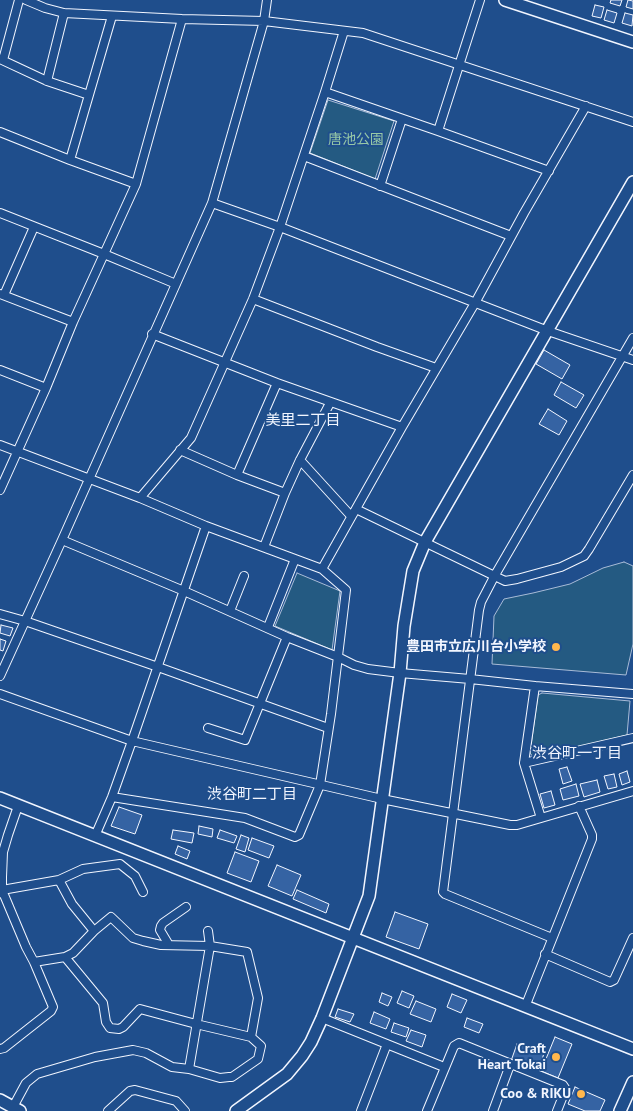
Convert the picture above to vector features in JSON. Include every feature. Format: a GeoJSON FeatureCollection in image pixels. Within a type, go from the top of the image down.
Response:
{"type":"FeatureCollection","features":[{"type":"Feature","properties":{"kind":"street"},"geometry":{"type":"LineString","coordinates":[[19,0],[1,60],[46,81],[89,95]]}},
{"type":"Feature","properties":{"kind":"street"},"geometry":{"type":"LineString","coordinates":[[26,0],[64,13],[264,21],[363,33],[633,122]]}},
{"type":"Feature","properties":{"kind":"street"},"geometry":{"type":"LineString","coordinates":[[52,10],[54,0]]}},
{"type":"Feature","properties":{"kind":"street"},"geometry":{"type":"LineString","coordinates":[[0,676],[212,203],[264,21],[267,0]]}},
{"type":"Feature","properties":{"kind":"street"},"geometry":{"type":"LineString","coordinates":[[438,131],[480,0]]}},
{"type":"Feature","properties":{"kind":"street"},"geometry":{"type":"LineString","coordinates":[[506,0],[633,42]]}},
{"type":"Feature","properties":{"kind":"street"},"geometry":{"type":"LineString","coordinates":[[46,81],[64,13]]}},
{"type":"Feature","properties":{"kind":"street"},"geometry":{"type":"LineString","coordinates":[[70,160],[112,16]]}},
{"type":"Feature","properties":{"kind":"street"},"geometry":{"type":"LineString","coordinates":[[0,490],[46,388],[72,322],[136,184],[182,19]]}},
{"type":"Feature","properties":{"kind":"street"},"geometry":{"type":"LineString","coordinates":[[140,498],[191,438],[253,299],[280,228],[344,31]]}},
{"type":"Feature","properties":{"kind":"street"},"geometry":{"type":"LineString","coordinates":[[325,92],[549,171]]}},
{"type":"Feature","properties":{"kind":"street"},"geometry":{"type":"LineString","coordinates":[[322,569],[586,106]]}},
{"type":"Feature","properties":{"kind":"street"},"geometry":{"type":"LineString","coordinates":[[380,186],[402,118]]}},
{"type":"Feature","properties":{"kind":"street"},"geometry":{"type":"LineString","coordinates":[[0,132],[136,184]]}},
{"type":"Feature","properties":{"kind":"street"},"geometry":{"type":"LineString","coordinates":[[304,156],[511,236]]}},
{"type":"Feature","properties":{"kind":"street"},"geometry":{"type":"LineString","coordinates":[[236,1111],[287,1074],[297,1064],[311,1042],[369,896],[400,673],[404,626],[413,571],[425,542],[633,182]]}},
{"type":"Feature","properties":{"kind":"street"},"geometry":{"type":"LineString","coordinates":[[212,203],[548,331],[633,360]]}},
{"type":"Feature","properties":{"kind":"street"},"geometry":{"type":"LineString","coordinates":[[0,213],[176,284]]}},
{"type":"Feature","properties":{"kind":"street"},"geometry":{"type":"LineString","coordinates":[[34,227],[2,295],[72,322]]}},
{"type":"Feature","properties":{"kind":"street"},"geometry":{"type":"LineString","coordinates":[[253,299],[436,368]]}},
{"type":"Feature","properties":{"kind":"street"},"geometry":{"type":"LineString","coordinates":[[152,334],[330,403],[402,428]]}},
{"type":"Feature","properties":{"kind":"street"},"geometry":{"type":"LineString","coordinates":[[552,938],[445,894],[442,889],[470,678],[481,602],[633,338]]}},
{"type":"Feature","properties":{"kind":"street"},"geometry":{"type":"LineString","coordinates":[[0,370],[46,388]]}},
{"type":"Feature","properties":{"kind":"street"},"geometry":{"type":"LineString","coordinates":[[237,474],[277,383]]}},
{"type":"Feature","properties":{"kind":"street"},"geometry":{"type":"LineString","coordinates":[[264,547],[300,460],[330,403]]}},
{"type":"Feature","properties":{"kind":"street"},"geometry":{"type":"LineString","coordinates":[[0,445],[140,498],[206,526],[322,569],[346,590],[320,785],[300,835],[295,837],[245,818],[112,797]]}},
{"type":"Feature","properties":{"kind":"street"},"geometry":{"type":"LineString","coordinates":[[180,450],[285,493]]}},
{"type":"Feature","properties":{"kind":"street"},"geometry":{"type":"LineString","coordinates":[[300,460],[354,512],[425,542],[505,581],[561,566],[584,556],[633,475]]}},
{"type":"Feature","properties":{"kind":"street"},"geometry":{"type":"LineString","coordinates":[[95,836],[112,797],[132,742],[206,526]]}},
{"type":"Feature","properties":{"kind":"street"},"geometry":{"type":"LineString","coordinates":[[62,540],[368,670],[633,694]]}},
{"type":"Feature","properties":{"kind":"street"},"geometry":{"type":"LineString","coordinates":[[268,627],[295,559]]}},
{"type":"Feature","properties":{"kind":"street"},"geometry":{"type":"LineString","coordinates":[[230,611],[244,576]]}},
{"type":"Feature","properties":{"kind":"street"},"geometry":{"type":"LineString","coordinates":[[0,614],[25,621],[328,728]]}},
{"type":"Feature","properties":{"kind":"street"},"geometry":{"type":"LineString","coordinates":[[208,728],[246,740],[287,637]]}},
{"type":"Feature","properties":{"kind":"street"},"geometry":{"type":"LineString","coordinates":[[535,686],[524,763],[541,818]]}},
{"type":"Feature","properties":{"kind":"street"},"geometry":{"type":"LineString","coordinates":[[0,694],[132,742],[382,799],[510,825],[517,825],[633,791]]}},
{"type":"Feature","properties":{"kind":"street"},"geometry":{"type":"LineString","coordinates":[[524,763],[633,738]]}},
{"type":"Feature","properties":{"kind":"street"},"geometry":{"type":"LineString","coordinates":[[0,798],[633,1049]]}},
{"type":"Feature","properties":{"kind":"street"},"geometry":{"type":"LineString","coordinates":[[0,1049],[4,1048],[51,1011],[53,1006],[1,892],[3,852],[18,806]]}},
{"type":"Feature","properties":{"kind":"street"},"geometry":{"type":"LineString","coordinates":[[525,1007],[592,839],[579,806]]}},
{"type":"Feature","properties":{"kind":"street"},"geometry":{"type":"LineString","coordinates":[[1,892],[60,880],[83,869],[120,864],[135,876],[143,892]]}},
{"type":"Feature","properties":{"kind":"street"},"geometry":{"type":"LineString","coordinates":[[60,880],[72,904],[94,930]]}},
{"type":"Feature","properties":{"kind":"street"},"geometry":{"type":"LineString","coordinates":[[169,945],[160,930],[161,926],[186,907]]}},
{"type":"Feature","properties":{"kind":"street"},"geometry":{"type":"LineString","coordinates":[[34,962],[73,954],[94,930],[111,917],[134,938],[153,944],[210,946],[248,952],[258,998],[251,1036]]}},
{"type":"Feature","properties":{"kind":"street"},"geometry":{"type":"LineString","coordinates":[[189,1069],[210,946],[208,931]]}},
{"type":"Feature","properties":{"kind":"street"},"geometry":{"type":"LineString","coordinates":[[545,954],[610,982],[614,980],[633,938]]}},
{"type":"Feature","properties":{"kind":"street"},"geometry":{"type":"LineString","coordinates":[[0,1100],[16,1109],[26,1083],[38,1074],[95,1057],[133,1050],[146,1053],[172,1067],[189,1069],[220,1078],[232,1077],[258,1059],[261,1046],[251,1036],[140,1009],[123,1027],[119,1029],[110,1028],[106,1022],[102,1003],[65,957]]}},
{"type":"Feature","properties":{"kind":"street"},"geometry":{"type":"LineString","coordinates":[[322,1018],[444,1067]]}},
{"type":"Feature","properties":{"kind":"street"},"geometry":{"type":"LineString","coordinates":[[361,1111],[387,1044]]}},
{"type":"Feature","properties":{"kind":"street"},"geometry":{"type":"LineString","coordinates":[[426,1111],[454,1046],[459,1044],[563,1085],[566,1088],[557,1111]]}},
{"type":"Feature","properties":{"kind":"street"},"geometry":{"type":"LineString","coordinates":[[493,1111],[510,1065]]}},
{"type":"Feature","properties":{"kind":"street"},"geometry":{"type":"LineString","coordinates":[[620,1111],[633,1082]]}},
{"type":"Feature","properties":{"kind":"street"},"geometry":{"type":"LineString","coordinates":[[108,1111],[130,1091],[135,1090],[176,1101],[185,1111]]}},
{"type":"Feature","properties":{"kind":"green space","name":"唐池公園"},"geometry":{"type":"Polygon","coordinates":[[[328,100],[394,121],[375,179],[310,153],[328,100]]]}},
{"type":"Feature","properties":{"kind":"green space","name":"豊田市立広川台小学校"},"geometry":{"type":"Polygon","coordinates":[[[624,562],[633,566],[633,644],[626,675],[492,664],[494,616],[504,599],[570,584],[603,568],[624,562]]]}},
{"type":"Feature","properties":{"kind":"green space"},"geometry":{"type":"Polygon","coordinates":[[[297,573],[340,591],[332,650],[275,626],[297,573]]]}},
{"type":"Feature","properties":{"kind":"green space"},"geometry":{"type":"Polygon","coordinates":[[[542,693],[630,701],[627,735],[534,758],[530,753],[538,695],[542,693]]]}},
{"type":"Feature","properties":{"kind":"building"},"geometry":{"type":"Polygon","coordinates":[[[611,0],[622,0],[620,6],[610,3],[611,0]]]}},
{"type":"Feature","properties":{"kind":"building"},"geometry":{"type":"Polygon","coordinates":[[[628,0],[633,1],[633,9],[626,7],[628,0]]]}},
{"type":"Feature","properties":{"kind":"building"},"geometry":{"type":"Polygon","coordinates":[[[595,5],[604,7],[601,18],[592,16],[595,5]]]}},
{"type":"Feature","properties":{"kind":"building"},"geometry":{"type":"Polygon","coordinates":[[[607,10],[617,13],[614,23],[604,20],[607,10]]]}},
{"type":"Feature","properties":{"kind":"building"},"geometry":{"type":"Polygon","coordinates":[[[625,13],[633,15],[632,26],[622,23],[625,13]]]}},
{"type":"Feature","properties":{"kind":"building"},"geometry":{"type":"Polygon","coordinates":[[[544,350],[570,365],[562,379],[536,364],[544,350]]]}},
{"type":"Feature","properties":{"kind":"building"},"geometry":{"type":"Polygon","coordinates":[[[561,382],[584,395],[576,408],[554,395],[561,382]]]}},
{"type":"Feature","properties":{"kind":"building"},"geometry":{"type":"Polygon","coordinates":[[[548,409],[567,421],[559,435],[539,424],[548,409]]]}},
{"type":"Feature","properties":{"kind":"building"},"geometry":{"type":"Polygon","coordinates":[[[1,625],[13,628],[10,636],[0,633],[1,625]]]}},
{"type":"Feature","properties":{"kind":"building"},"geometry":{"type":"Polygon","coordinates":[[[0,639],[6,641],[3,651],[0,650],[0,639]]]}},
{"type":"Feature","properties":{"kind":"building"},"geometry":{"type":"Polygon","coordinates":[[[567,767],[572,781],[563,784],[559,769],[567,767]]]}},
{"type":"Feature","properties":{"kind":"building"},"geometry":{"type":"Polygon","coordinates":[[[627,771],[630,782],[622,785],[619,774],[627,771]]]}},
{"type":"Feature","properties":{"kind":"building"},"geometry":{"type":"Polygon","coordinates":[[[614,774],[617,787],[608,789],[604,776],[614,774]]]}},
{"type":"Feature","properties":{"kind":"building"},"geometry":{"type":"Polygon","coordinates":[[[597,780],[600,792],[584,797],[580,784],[597,780]]]}},
{"type":"Feature","properties":{"kind":"building"},"geometry":{"type":"Polygon","coordinates":[[[576,784],[579,796],[563,800],[560,789],[576,784]]]}},
{"type":"Feature","properties":{"kind":"building"},"geometry":{"type":"Polygon","coordinates":[[[551,791],[555,805],[544,808],[540,794],[551,791]]]}},
{"type":"Feature","properties":{"kind":"building"},"geometry":{"type":"Polygon","coordinates":[[[119,807],[142,815],[135,834],[111,826],[119,807]]]}},
{"type":"Feature","properties":{"kind":"building"},"geometry":{"type":"Polygon","coordinates":[[[199,826],[213,829],[212,837],[198,834],[199,826]]]}},
{"type":"Feature","properties":{"kind":"building"},"geometry":{"type":"Polygon","coordinates":[[[173,830],[194,833],[192,843],[171,839],[173,830]]]}},
{"type":"Feature","properties":{"kind":"building"},"geometry":{"type":"Polygon","coordinates":[[[220,830],[237,836],[234,843],[217,838],[220,830]]]}},
{"type":"Feature","properties":{"kind":"building"},"geometry":{"type":"Polygon","coordinates":[[[241,835],[249,838],[245,852],[236,849],[241,835]]]}},
{"type":"Feature","properties":{"kind":"building"},"geometry":{"type":"Polygon","coordinates":[[[252,838],[274,846],[269,858],[248,850],[252,838]]]}},
{"type":"Feature","properties":{"kind":"building"},"geometry":{"type":"Polygon","coordinates":[[[178,846],[190,851],[187,859],[175,854],[178,846]]]}},
{"type":"Feature","properties":{"kind":"building"},"geometry":{"type":"Polygon","coordinates":[[[235,852],[259,861],[251,882],[227,873],[235,852]]]}},
{"type":"Feature","properties":{"kind":"building"},"geometry":{"type":"Polygon","coordinates":[[[277,865],[301,875],[292,896],[268,886],[277,865]]]}},
{"type":"Feature","properties":{"kind":"building"},"geometry":{"type":"Polygon","coordinates":[[[297,890],[329,904],[326,913],[293,899],[297,890]]]}},
{"type":"Feature","properties":{"kind":"building"},"geometry":{"type":"Polygon","coordinates":[[[395,912],[428,924],[419,949],[386,937],[395,912]]]}},
{"type":"Feature","properties":{"kind":"building"},"geometry":{"type":"Polygon","coordinates":[[[402,991],[414,996],[409,1008],[397,1003],[402,991]]]}},
{"type":"Feature","properties":{"kind":"building"},"geometry":{"type":"Polygon","coordinates":[[[382,993],[392,997],[388,1006],[379,1002],[382,993]]]}},
{"type":"Feature","properties":{"kind":"building"},"geometry":{"type":"Polygon","coordinates":[[[452,994],[467,1000],[461,1013],[447,1007],[452,994]]]}},
{"type":"Feature","properties":{"kind":"building"},"geometry":{"type":"Polygon","coordinates":[[[416,1001],[436,1009],[431,1022],[410,1014],[416,1001]]]}},
{"type":"Feature","properties":{"kind":"building"},"geometry":{"type":"Polygon","coordinates":[[[338,1009],[354,1014],[350,1022],[335,1017],[338,1009]]]}},
{"type":"Feature","properties":{"kind":"building"},"geometry":{"type":"Polygon","coordinates":[[[374,1012],[390,1019],[386,1029],[370,1023],[374,1012]]]}},
{"type":"Feature","properties":{"kind":"building"},"geometry":{"type":"Polygon","coordinates":[[[467,1018],[483,1024],[479,1033],[464,1027],[467,1018]]]}},
{"type":"Feature","properties":{"kind":"building"},"geometry":{"type":"Polygon","coordinates":[[[394,1023],[409,1028],[406,1037],[391,1032],[394,1023]]]}},
{"type":"Feature","properties":{"kind":"building"},"geometry":{"type":"Polygon","coordinates":[[[411,1030],[426,1035],[422,1047],[406,1041],[411,1030]]]}},
{"type":"Feature","properties":{"kind":"building","name":"Craft Heart Tokai"},"geometry":{"type":"Polygon","coordinates":[[[555,1037],[572,1044],[558,1078],[541,1071],[555,1037]]]}},
{"type":"Feature","properties":{"kind":"building"},"geometry":{"type":"Polygon","coordinates":[[[517,1044],[544,1053],[539,1070],[511,1061],[517,1044]]]}},
{"type":"Feature","properties":{"kind":"building","name":"Coo & RIKU"},"geometry":{"type":"Polygon","coordinates":[[[575,1087],[605,1100],[600,1111],[585,1111],[568,1104],[575,1087]]]}},
{"type":"Feature","properties":{"kind":"place","name":"豊田市立広川台小学校"},"geometry":{"type":"Point","coordinates":[556,647]}},
{"type":"Feature","properties":{"kind":"place","name":"Craft Heart Tokai"},"geometry":{"type":"Point","coordinates":[556,1057]}},
{"type":"Feature","properties":{"kind":"place","name":"Coo & RIKU"},"geometry":{"type":"Point","coordinates":[581,1094]}},
{"type":"Feature","properties":{"kind":"district","name":"美里二丁目"},"geometry":{"type":"Point","coordinates":[303,421]}},
{"type":"Feature","properties":{"kind":"district","name":"渋谷町一丁目"},"geometry":{"type":"Point","coordinates":[577,754]}},
{"type":"Feature","properties":{"kind":"district","name":"渋谷町二丁目"},"geometry":{"type":"Point","coordinates":[252,795]}}]}
